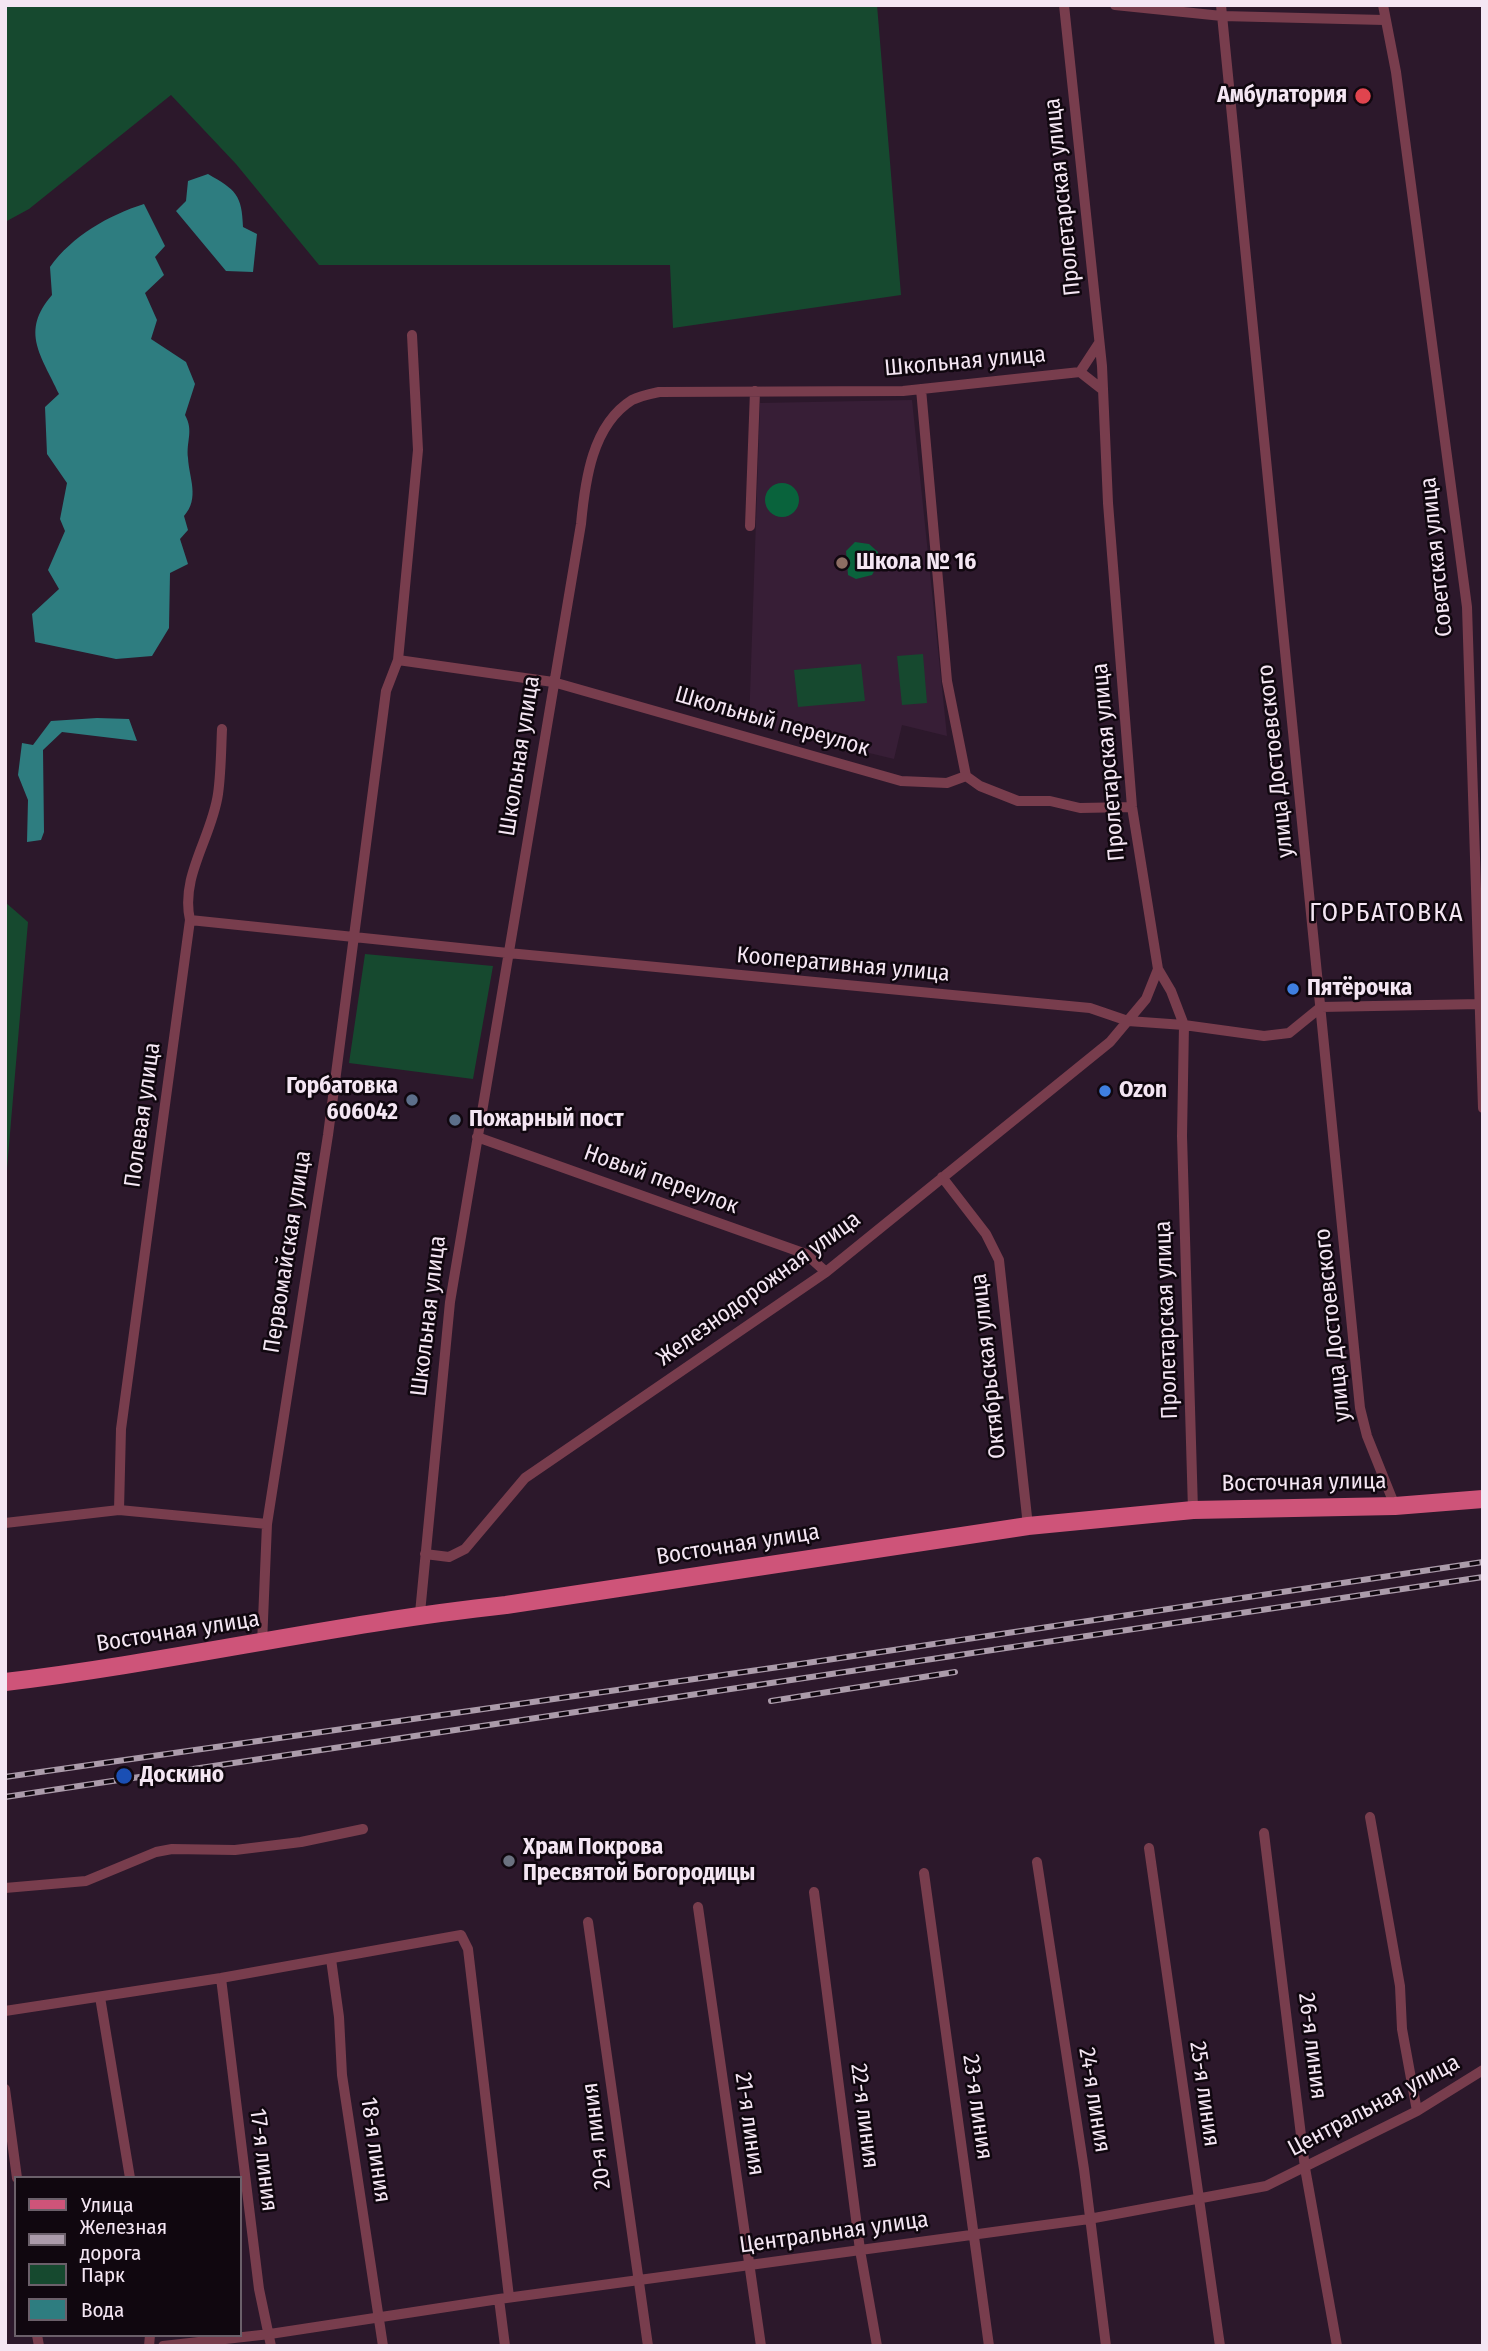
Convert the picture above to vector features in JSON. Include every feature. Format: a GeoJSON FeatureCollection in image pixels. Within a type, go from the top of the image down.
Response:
{"type":"FeatureCollection","features":[{"type":"Feature","properties":{"kind":"main road","name":"Восточная улица"},"geometry":{"type":"LineString","coordinates":[[5,1682],[262,1644],[420,1613],[506,1605],[1028,1526],[1193,1510],[1395,1506],[1483,1499]]}},
{"type":"Feature","properties":{"kind":"street","name":"Пролетарская улица"},"geometry":{"type":"LineString","coordinates":[[1064,5],[1103,390],[1132,807],[1158,969],[1171,991],[1184,1025],[1182,1136],[1193,1510]]}},
{"type":"Feature","properties":{"kind":"street"},"geometry":{"type":"LineString","coordinates":[[1115,5],[1384,20]]}},
{"type":"Feature","properties":{"kind":"street","name":"Советская улица"},"geometry":{"type":"LineString","coordinates":[[1383,5],[1396,72],[1467,607],[1483,1108]]}},
{"type":"Feature","properties":{"kind":"street","name":"улица Достоевского"},"geometry":{"type":"LineString","coordinates":[[1221,10],[1360,1408],[1367,1436],[1395,1506]]}},
{"type":"Feature","properties":{"kind":"street","name":"Первомайская улица"},"geometry":{"type":"LineString","coordinates":[[262,1644],[267,1524],[355,936],[386,691],[398,660],[418,450],[412,335]]}},
{"type":"Feature","properties":{"kind":"street","name":"Школьная улица"},"geometry":{"type":"LineString","coordinates":[[420,1613],[450,1302],[581,524],[584,483],[601,437],[619,410],[635,398],[659,392],[921,389],[1080,372],[1099,343]]}},
{"type":"Feature","properties":{"kind":"street"},"geometry":{"type":"LineString","coordinates":[[1080,372],[1103,390]]}},
{"type":"Feature","properties":{"kind":"street"},"geometry":{"type":"LineString","coordinates":[[921,389],[947,681],[952,719],[966,776],[980,786],[1018,801],[1050,801],[1080,808],[1132,807]]}},
{"type":"Feature","properties":{"kind":"street"},"geometry":{"type":"LineString","coordinates":[[750,526],[755,391]]}},
{"type":"Feature","properties":{"kind":"street","name":"Школьный переулок"},"geometry":{"type":"LineString","coordinates":[[398,660],[553,681],[901,781],[947,783],[966,776]]}},
{"type":"Feature","properties":{"kind":"street","name":"Полевая улица"},"geometry":{"type":"LineString","coordinates":[[119,1510],[121,1429],[190,920],[187,905],[189,886],[218,796],[222,729]]}},
{"type":"Feature","properties":{"kind":"street","name":"Кооперативная улица"},"geometry":{"type":"LineString","coordinates":[[190,920],[1090,1008],[1128,1021],[1184,1025],[1264,1036],[1290,1033],[1321,1007]]}},
{"type":"Feature","properties":{"kind":"street","name":"Железнодорожная улица"},"geometry":{"type":"LineString","coordinates":[[425,1554],[449,1557],[465,1549],[525,1478],[826,1272],[1110,1041],[1146,999],[1158,969]]}},
{"type":"Feature","properties":{"kind":"street"},"geometry":{"type":"LineString","coordinates":[[1321,1007],[1481,1004]]}},
{"type":"Feature","properties":{"kind":"street","name":"Новый переулок"},"geometry":{"type":"LineString","coordinates":[[477,1137],[806,1254],[826,1272]]}},
{"type":"Feature","properties":{"kind":"street","name":"Октябрьская улица"},"geometry":{"type":"LineString","coordinates":[[942,1177],[986,1234],[999,1260],[1028,1526]]}},
{"type":"Feature","properties":{"kind":"street"},"geometry":{"type":"LineString","coordinates":[[5,1523],[119,1510],[267,1524]]}},
{"type":"Feature","properties":{"kind":"street"},"geometry":{"type":"LineString","coordinates":[[1370,1817],[1400,1986],[1402,2029],[1417,2111]]}},
{"type":"Feature","properties":{"kind":"street"},"geometry":{"type":"LineString","coordinates":[[5,1888],[86,1881],[156,1852],[172,1849],[235,1850],[301,1842],[363,1829]]}},
{"type":"Feature","properties":{"kind":"street","name":"26-я линия"},"geometry":{"type":"LineString","coordinates":[[1264,1833],[1305,2168],[1337,2346]]}},
{"type":"Feature","properties":{"kind":"street","name":"25-я линия"},"geometry":{"type":"LineString","coordinates":[[1149,1848],[1220,2346]]}},
{"type":"Feature","properties":{"kind":"street","name":"24-я линия"},"geometry":{"type":"LineString","coordinates":[[1037,1862],[1107,2346]]}},
{"type":"Feature","properties":{"kind":"street","name":"23-я линия"},"geometry":{"type":"LineString","coordinates":[[924,1873],[989,2346]]}},
{"type":"Feature","properties":{"kind":"street","name":"22-я линия"},"geometry":{"type":"LineString","coordinates":[[814,1892],[860,2250],[877,2346]]}},
{"type":"Feature","properties":{"kind":"street","name":"21-я линия"},"geometry":{"type":"LineString","coordinates":[[698,1907],[761,2346]]}},
{"type":"Feature","properties":{"kind":"street","name":"20-я линия"},"geometry":{"type":"LineString","coordinates":[[588,1922],[648,2346]]}},
{"type":"Feature","properties":{"kind":"street"},"geometry":{"type":"LineString","coordinates":[[5,2011],[221,1978],[461,1935],[468,1948],[504,2298],[505,2346]]}},
{"type":"Feature","properties":{"kind":"street","name":"18-я линия"},"geometry":{"type":"LineString","coordinates":[[331,1959],[339,2017],[342,2075],[383,2346]]}},
{"type":"Feature","properties":{"kind":"street","name":"17-я линия"},"geometry":{"type":"LineString","coordinates":[[221,1978],[259,2289],[271,2340]]}},
{"type":"Feature","properties":{"kind":"street"},"geometry":{"type":"LineString","coordinates":[[100,1997],[130,2176]]}},
{"type":"Feature","properties":{"kind":"street","name":"Центральная улица"},"geometry":{"type":"LineString","coordinates":[[163,2346],[271,2340],[378,2317],[1089,2219],[1266,2186],[1417,2111],[1483,2070]]}},
{"type":"Feature","properties":{"kind":"street"},"geometry":{"type":"LineString","coordinates":[[5,2090],[17,2176]]}},
{"type":"Feature","properties":{"kind":"shaded area","name":"Школа № 16"},"geometry":{"type":"Polygon","coordinates":[[[912,400],[947,736],[902,725],[894,759],[749,724],[760,403],[912,400]]]}},
{"type":"Feature","properties":{"kind":"shaded area"},"geometry":{"type":"Polygon","coordinates":[[[782,483],[794,488],[799,500],[794,512],[782,517],[770,512],[765,500],[770,488],[782,483]]]}},
{"type":"Feature","properties":{"kind":"shaded area"},"geometry":{"type":"Polygon","coordinates":[[[855,542],[869,544],[878,552],[878,564],[872,575],[856,579],[848,575],[846,551],[855,542]]]}},
{"type":"Feature","properties":{"kind":"green space"},"geometry":{"type":"Polygon","coordinates":[[[5,5],[877,5],[901,295],[673,328],[670,265],[319,265],[236,164],[171,95],[29,209],[5,222],[5,5]]]}},
{"type":"Feature","properties":{"kind":"green space"},"geometry":{"type":"Polygon","coordinates":[[[923,654],[927,703],[902,705],[897,656],[923,654]]]}},
{"type":"Feature","properties":{"kind":"green space"},"geometry":{"type":"Polygon","coordinates":[[[861,664],[865,701],[798,707],[794,670],[861,664]]]}},
{"type":"Feature","properties":{"kind":"green space"},"geometry":{"type":"Polygon","coordinates":[[[5,902],[28,922],[5,1192],[5,902]]]}},
{"type":"Feature","properties":{"kind":"green space"},"geometry":{"type":"Polygon","coordinates":[[[365,954],[493,966],[473,1079],[349,1063],[365,954]]]}},
{"type":"Feature","properties":{"kind":"water"},"geometry":{"type":"Polygon","coordinates":[[[208,174],[236,194],[241,207],[243,227],[257,234],[253,272],[226,271],[176,211],[186,201],[188,181],[208,174]]]}},
{"type":"Feature","properties":{"kind":"water"},"geometry":{"type":"Polygon","coordinates":[[[144,204],[165,246],[155,257],[164,275],[145,293],[157,320],[151,339],[186,362],[195,384],[185,415],[189,426],[188,452],[193,495],[184,516],[188,530],[180,539],[188,564],[170,573],[169,628],[152,656],[116,659],[35,642],[32,614],[59,589],[48,570],[65,531],[60,519],[67,483],[47,454],[45,407],[59,394],[40,355],[35,332],[42,308],[52,295],[50,267],[59,256],[92,228],[144,204]]]}},
{"type":"Feature","properties":{"kind":"water"},"geometry":{"type":"Polygon","coordinates":[[[129,719],[137,741],[62,732],[43,750],[44,832],[41,840],[27,842],[28,800],[18,775],[22,743],[33,745],[51,721],[129,719]]]}},
{"type":"Feature","properties":{"kind":"railway"},"geometry":{"type":"LineString","coordinates":[[5,1777],[800,1664],[1483,1562]]}},
{"type":"Feature","properties":{"kind":"railway"},"geometry":{"type":"LineString","coordinates":[[5,1797],[1483,1577]]}},
{"type":"Feature","properties":{"kind":"railway"},"geometry":{"type":"LineString","coordinates":[[771,1701],[955,1672]]}},
{"type":"Feature","properties":{"kind":"place","name":"Амбулатория"},"geometry":{"type":"Point","coordinates":[1363,96]}},
{"type":"Feature","properties":{"kind":"place","name":"Школа № 16"},"geometry":{"type":"Point","coordinates":[842,563]}},
{"type":"Feature","properties":{"kind":"place","name":"Пятёрочка"},"geometry":{"type":"Point","coordinates":[1293,989]}},
{"type":"Feature","properties":{"kind":"place","name":"Ozon"},"geometry":{"type":"Point","coordinates":[1105,1091]}},
{"type":"Feature","properties":{"kind":"place","name":"Горбатовка 606042"},"geometry":{"type":"Point","coordinates":[412,1100]}},
{"type":"Feature","properties":{"kind":"place","name":"Пожарный пост"},"geometry":{"type":"Point","coordinates":[455,1120]}},
{"type":"Feature","properties":{"kind":"place","name":"Доскино"},"geometry":{"type":"Point","coordinates":[124,1776]}},
{"type":"Feature","properties":{"kind":"place","name":"Храм Покрова Пресвятой Богородицы"},"geometry":{"type":"Point","coordinates":[509,1861]}},
{"type":"Feature","properties":{"kind":"district","name":"ГОРБАТОВКА"},"geometry":{"type":"Point","coordinates":[1387,914]}}]}
